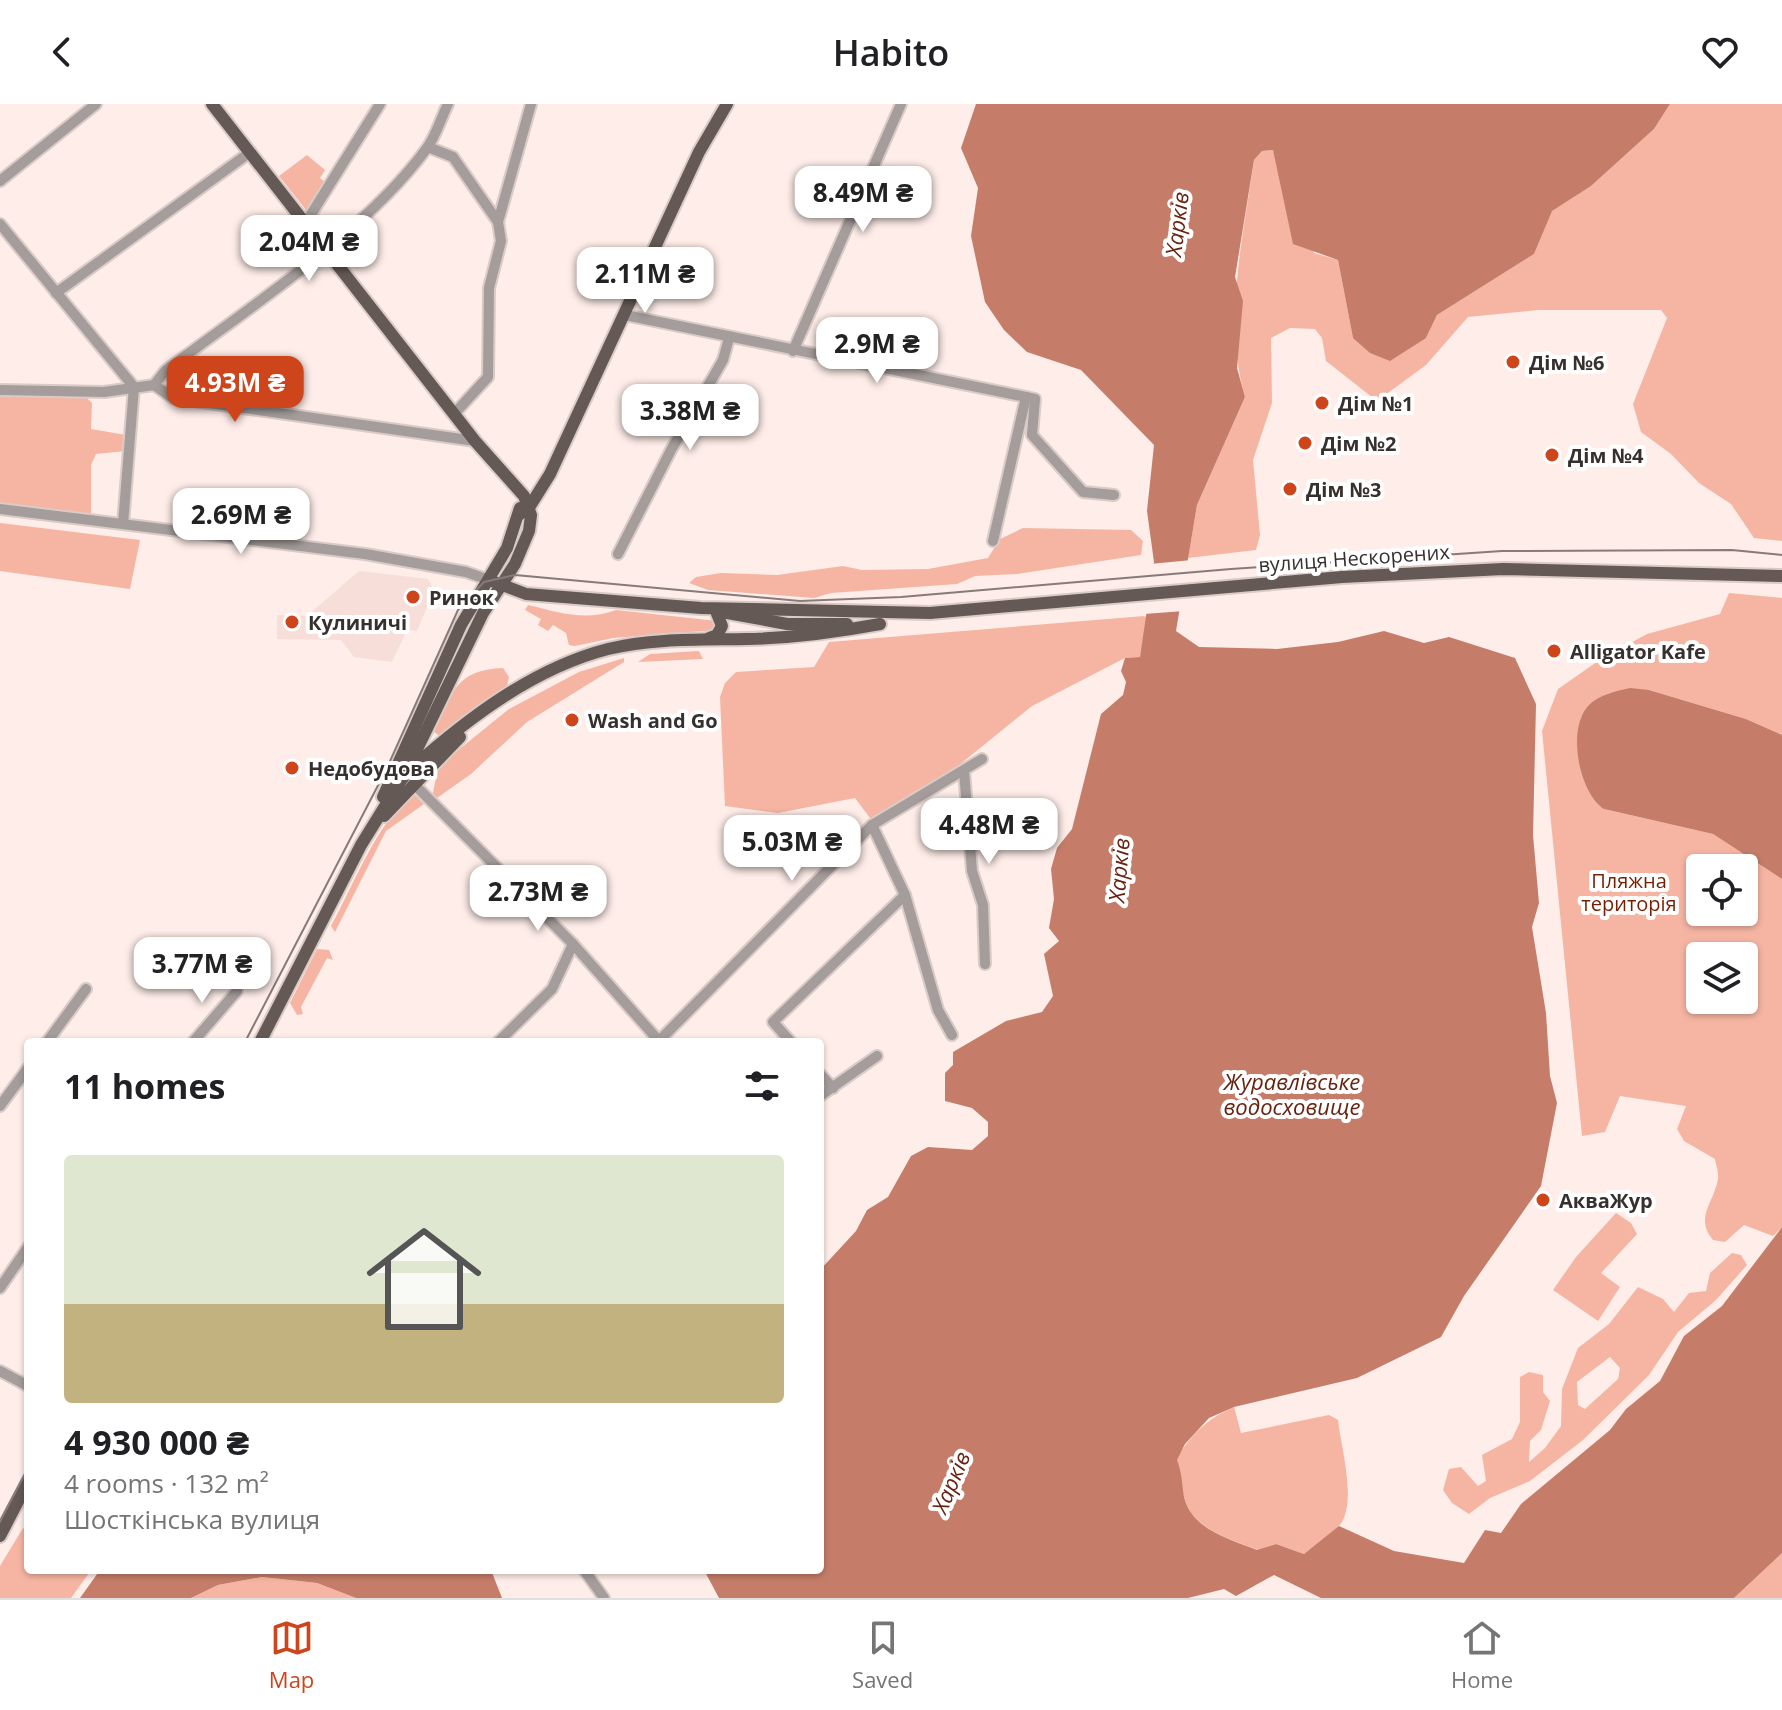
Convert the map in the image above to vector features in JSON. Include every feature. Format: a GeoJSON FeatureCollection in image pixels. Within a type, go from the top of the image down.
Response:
{"type":"FeatureCollection","features":[{"type":"Feature","properties":{"kind":"main road"},"geometry":{"type":"LineString","coordinates":[[212,104],[475,441],[518,489],[529,531],[495,583],[461,625],[368,832],[262,1038]]}},
{"type":"Feature","properties":{"kind":"main road"},"geometry":{"type":"LineString","coordinates":[[525,510],[550,474],[699,152],[727,104]]}},
{"type":"Feature","properties":{"kind":"main road","name":"вулиця Нескорених"},"geometry":{"type":"LineString","coordinates":[[495,583],[526,594],[710,610],[880,618],[1232,586],[1503,569],[1782,576]]}},
{"type":"Feature","properties":{"kind":"main road"},"geometry":{"type":"LineString","coordinates":[[409,779],[495,583]]}},
{"type":"Feature","properties":{"kind":"main road"},"geometry":{"type":"LineString","coordinates":[[709,638],[717,635],[722,626],[710,610]]}},
{"type":"Feature","properties":{"kind":"main road","name":"вулиця Нескорених"},"geometry":{"type":"LineString","coordinates":[[710,610],[787,624]]}},
{"type":"Feature","properties":{"kind":"main road"},"geometry":{"type":"LineString","coordinates":[[709,638],[787,624],[880,618]]}},
{"type":"Feature","properties":{"kind":"main road"},"geometry":{"type":"LineString","coordinates":[[368,832],[443,741],[543,675],[595,653],[631,645],[709,638],[837,632],[880,618]]}},
{"type":"Feature","properties":{"kind":"main road"},"geometry":{"type":"LineString","coordinates":[[379,806],[495,704]]}},
{"type":"Feature","properties":{"kind":"main road"},"geometry":{"type":"LineString","coordinates":[[430,727],[433,737],[443,741]]}},
{"type":"Feature","properties":{"kind":"main road"},"geometry":{"type":"LineString","coordinates":[[409,779],[404,765],[416,730]]}},
{"type":"Feature","properties":{"kind":"main road"},"geometry":{"type":"LineString","coordinates":[[0,1536],[24,1490]]}},
{"type":"Feature","properties":{"kind":"street"},"geometry":{"type":"LineString","coordinates":[[0,181],[96,104]]}},
{"type":"Feature","properties":{"kind":"street"},"geometry":{"type":"LineString","coordinates":[[305,224],[380,104]]}},
{"type":"Feature","properties":{"kind":"street"},"geometry":{"type":"LineString","coordinates":[[154,385],[165,371],[325,249],[396,184],[428,147],[448,104]]}},
{"type":"Feature","properties":{"kind":"street"},"geometry":{"type":"LineString","coordinates":[[454,414],[488,377],[489,288],[501,241],[498,222],[531,104]]}},
{"type":"Feature","properties":{"kind":"street"},"geometry":{"type":"LineString","coordinates":[[793,351],[901,104]]}},
{"type":"Feature","properties":{"kind":"street"},"geometry":{"type":"LineString","coordinates":[[428,147],[453,157],[498,222]]}},
{"type":"Feature","properties":{"kind":"street"},"geometry":{"type":"LineString","coordinates":[[56,293],[249,153]]}},
{"type":"Feature","properties":{"kind":"street"},"geometry":{"type":"LineString","coordinates":[[0,224],[134,387],[123,524]]}},
{"type":"Feature","properties":{"kind":"street"},"geometry":{"type":"LineString","coordinates":[[625,315],[1035,399],[1032,435],[1083,492],[1114,495]]}},
{"type":"Feature","properties":{"kind":"street"},"geometry":{"type":"LineString","coordinates":[[618,554],[671,450],[723,360],[729,338]]}},
{"type":"Feature","properties":{"kind":"street"},"geometry":{"type":"LineString","coordinates":[[0,390],[104,392],[154,385],[173,398],[475,441]]}},
{"type":"Feature","properties":{"kind":"street"},"geometry":{"type":"LineString","coordinates":[[993,541],[1026,397]]}},
{"type":"Feature","properties":{"kind":"street"},"geometry":{"type":"LineString","coordinates":[[0,509],[423,562],[495,583]]}},
{"type":"Feature","properties":{"kind":"street"},"geometry":{"type":"LineString","coordinates":[[661,1038],[872,825],[982,759]]}},
{"type":"Feature","properties":{"kind":"street"},"geometry":{"type":"LineString","coordinates":[[964,771],[972,871],[983,898],[985,964]]}},
{"type":"Feature","properties":{"kind":"street"},"geometry":{"type":"LineString","coordinates":[[409,779],[573,944],[655,1038]]}},
{"type":"Feature","properties":{"kind":"street"},"geometry":{"type":"LineString","coordinates":[[872,825],[905,895],[938,1010],[952,1035]]}},
{"type":"Feature","properties":{"kind":"street"},"geometry":{"type":"LineString","coordinates":[[787,1038],[773,1022],[905,895]]}},
{"type":"Feature","properties":{"kind":"street"},"geometry":{"type":"LineString","coordinates":[[502,1038],[552,989],[573,944]]}},
{"type":"Feature","properties":{"kind":"street"},"geometry":{"type":"LineString","coordinates":[[50,1038],[86,989]]}},
{"type":"Feature","properties":{"kind":"street"},"geometry":{"type":"LineString","coordinates":[[196,1038],[237,991]]}},
{"type":"Feature","properties":{"kind":"street"},"geometry":{"type":"LineString","coordinates":[[824,1094],[877,1056]]}},
{"type":"Feature","properties":{"kind":"street"},"geometry":{"type":"LineString","coordinates":[[0,1106],[24,1073]]}},
{"type":"Feature","properties":{"kind":"street"},"geometry":{"type":"LineString","coordinates":[[824,1078],[833,1088]]}},
{"type":"Feature","properties":{"kind":"street"},"geometry":{"type":"LineString","coordinates":[[0,1288],[24,1253]]}},
{"type":"Feature","properties":{"kind":"street"},"geometry":{"type":"LineString","coordinates":[[0,1371],[24,1384]]}},
{"type":"Feature","properties":{"kind":"street"},"geometry":{"type":"LineString","coordinates":[[587,1574],[604,1598]]}},
{"type":"Feature","properties":{"kind":"shaded area"},"geometry":{"type":"Polygon","coordinates":[[[359,571],[428,579],[434,590],[417,631],[407,630],[392,662],[354,657],[341,640],[277,639],[277,615],[307,616],[359,571]]]}},
{"type":"Feature","properties":{"kind":"green space"},"geometry":{"type":"Polygon","coordinates":[[[1670,104],[1782,104],[1782,541],[1754,538],[1731,504],[1699,483],[1671,454],[1641,432],[1633,404],[1667,318],[1661,310],[1538,310],[1468,317],[1426,365],[1377,401],[1326,361],[1322,338],[1315,329],[1290,328],[1271,338],[1272,403],[1253,460],[1260,535],[1256,550],[1188,558],[1197,505],[1245,397],[1236,338],[1237,279],[1254,160],[1262,151],[1273,150],[1314,253],[1338,260],[1353,338],[1426,338],[1437,315],[1534,254],[1551,211],[1591,186],[1654,129],[1670,104]]]}},
{"type":"Feature","properties":{"kind":"green space"},"geometry":{"type":"Polygon","coordinates":[[[307,155],[325,170],[320,178],[325,182],[306,210],[279,176],[307,155]]]}},
{"type":"Feature","properties":{"kind":"green space"},"geometry":{"type":"Polygon","coordinates":[[[0,395],[84,395],[92,403],[91,429],[126,435],[125,451],[96,454],[91,465],[91,516],[0,506],[0,395]]]}},
{"type":"Feature","properties":{"kind":"green space"},"geometry":{"type":"Polygon","coordinates":[[[0,523],[140,540],[130,589],[0,571],[0,523]]]}},
{"type":"Feature","properties":{"kind":"green space"},"geometry":{"type":"Polygon","coordinates":[[[1023,528],[1131,530],[1143,541],[1141,555],[1017,574],[975,576],[957,584],[831,593],[814,598],[708,590],[689,583],[696,577],[721,573],[777,575],[843,566],[862,570],[928,569],[988,558],[1000,539],[1023,528]]]}},
{"type":"Feature","properties":{"kind":"green space","name":"Пляжна територія"},"geometry":{"type":"Polygon","coordinates":[[[1729,593],[1782,598],[1782,735],[1746,719],[1649,690],[1581,717],[1579,759],[1604,809],[1713,834],[1744,854],[1686,854],[1686,926],[1758,926],[1758,863],[1782,879],[1782,1227],[1773,1236],[1744,1225],[1725,1242],[1713,1240],[1705,1217],[1716,1188],[1718,1172],[1715,1159],[1684,1141],[1677,1129],[1686,1106],[1620,1096],[1605,1132],[1582,1136],[1542,731],[1558,689],[1601,659],[1647,634],[1720,614],[1729,593]]]}},
{"type":"Feature","properties":{"kind":"green space"},"geometry":{"type":"Polygon","coordinates":[[[528,605],[572,615],[605,614],[616,610],[717,621],[716,630],[613,638],[575,646],[569,645],[566,633],[553,625],[548,631],[538,625],[541,619],[525,610],[528,605]]]}},
{"type":"Feature","properties":{"kind":"green space"},"geometry":{"type":"Polygon","coordinates":[[[1148,618],[1140,657],[1125,658],[1032,706],[932,787],[873,822],[855,798],[778,813],[725,806],[720,697],[725,683],[736,672],[814,667],[829,642],[1148,618]]]}},
{"type":"Feature","properties":{"kind":"green space"},"geometry":{"type":"Polygon","coordinates":[[[699,651],[703,659],[638,662],[650,654],[699,651]]]}},
{"type":"Feature","properties":{"kind":"green space"},"geometry":{"type":"Polygon","coordinates":[[[624,658],[624,662],[527,722],[471,774],[437,798],[432,798],[437,772],[457,751],[509,709],[579,672],[624,658]]]}},
{"type":"Feature","properties":{"kind":"green space"},"geometry":{"type":"Polygon","coordinates":[[[503,668],[509,677],[507,686],[441,737],[434,732],[457,686],[475,673],[503,668]]]}},
{"type":"Feature","properties":{"kind":"green space"},"geometry":{"type":"Polygon","coordinates":[[[413,793],[424,804],[386,831],[335,932],[331,926],[377,837],[400,805],[413,793]]]}},
{"type":"Feature","properties":{"kind":"green space"},"geometry":{"type":"Polygon","coordinates":[[[317,949],[329,950],[333,960],[327,958],[301,1007],[303,1014],[297,1015],[290,1003],[317,949]]]}},
{"type":"Feature","properties":{"kind":"green space"},"geometry":{"type":"Polygon","coordinates":[[[1616,1213],[1631,1223],[1637,1234],[1601,1273],[1620,1287],[1598,1321],[1553,1290],[1576,1257],[1616,1213]]]}},
{"type":"Feature","properties":{"kind":"green space"},"geometry":{"type":"Polygon","coordinates":[[[1732,1253],[1741,1255],[1747,1265],[1716,1300],[1678,1332],[1649,1375],[1583,1440],[1530,1481],[1490,1498],[1469,1514],[1452,1503],[1443,1490],[1449,1469],[1461,1467],[1478,1486],[1486,1481],[1482,1455],[1512,1439],[1520,1422],[1520,1377],[1529,1372],[1543,1375],[1543,1392],[1550,1401],[1541,1430],[1530,1441],[1529,1462],[1545,1448],[1561,1426],[1562,1389],[1578,1348],[1609,1324],[1638,1287],[1663,1299],[1674,1312],[1689,1293],[1706,1291],[1710,1273],[1732,1253]],[[1610,1357],[1577,1382],[1578,1405],[1585,1409],[1618,1379],[1620,1368],[1610,1357]]]}},
{"type":"Feature","properties":{"kind":"green space"},"geometry":{"type":"Polygon","coordinates":[[[1234,1407],[1241,1433],[1329,1415],[1338,1420],[1348,1490],[1345,1517],[1335,1530],[1304,1554],[1276,1544],[1258,1550],[1236,1542],[1204,1525],[1188,1508],[1176,1460],[1200,1428],[1234,1407]]]}},
{"type":"Feature","properties":{"kind":"green space"},"geometry":{"type":"Polygon","coordinates":[[[23,1528],[24,1574],[88,1574],[71,1598],[0,1598],[0,1566],[23,1528]]]}},
{"type":"Feature","properties":{"kind":"green space"},"geometry":{"type":"Polygon","coordinates":[[[1782,1553],[1782,1598],[1734,1598],[1782,1553]]]}},
{"type":"Feature","properties":{"kind":"green space"},"geometry":{"type":"Polygon","coordinates":[[[262,1577],[317,1583],[356,1598],[191,1598],[218,1585],[262,1577]]]}},
{"type":"Feature","properties":{"kind":"water","name":"Журавлівське водосховище"},"geometry":{"type":"Polygon","coordinates":[[[976,104],[1670,104],[1654,129],[1591,186],[1552,211],[1534,254],[1437,315],[1426,338],[1390,361],[1370,353],[1353,338],[1338,260],[1293,244],[1273,150],[1262,151],[1254,160],[1235,277],[1243,301],[1237,368],[1245,397],[1197,505],[1176,631],[1199,647],[1277,649],[1338,642],[1384,631],[1424,643],[1449,637],[1515,658],[1536,704],[1533,835],[1539,903],[1532,927],[1546,1013],[1550,1076],[1557,1103],[1541,1186],[1464,1296],[1441,1337],[1357,1378],[1234,1407],[1209,1418],[1185,1444],[1177,1460],[1184,1497],[1195,1518],[1213,1532],[1257,1550],[1276,1544],[1304,1554],[1339,1526],[1394,1551],[1464,1563],[1485,1530],[1501,1533],[1521,1504],[1610,1430],[1626,1409],[1660,1381],[1684,1336],[1722,1306],[1782,1227],[1782,1553],[1734,1598],[1321,1598],[1274,1575],[1236,1596],[1224,1589],[1188,1598],[719,1598],[706,1574],[824,1574],[824,1266],[856,1231],[867,1210],[888,1197],[911,1156],[928,1147],[972,1150],[988,1136],[988,1122],[972,1108],[945,1101],[945,1073],[953,1065],[953,1052],[1006,1021],[1042,1012],[1053,996],[1044,954],[1059,941],[1049,928],[1054,899],[1051,869],[1057,848],[1072,829],[1101,714],[1123,695],[1126,682],[1121,671],[1125,658],[1140,657],[1154,562],[1147,511],[1154,445],[1081,370],[1027,352],[1004,330],[985,302],[971,236],[978,188],[961,148],[976,104]]]}},
{"type":"Feature","properties":{"kind":"water"},"geometry":{"type":"Polygon","coordinates":[[[1630,688],[1649,690],[1746,719],[1782,735],[1782,879],[1758,863],[1758,854],[1744,854],[1713,834],[1604,809],[1595,801],[1578,760],[1578,729],[1589,705],[1614,692],[1630,688]]]}},
{"type":"Feature","properties":{"kind":"water"},"geometry":{"type":"Polygon","coordinates":[[[97,1574],[493,1574],[502,1598],[356,1598],[317,1583],[262,1577],[218,1585],[191,1598],[80,1598],[97,1574]]]}},
{"type":"Feature","properties":{"kind":"pier"},"geometry":{"type":"Polygon","coordinates":[[[1192,560],[1184,611],[1144,614],[1150,564],[1192,560]]]}},
{"type":"Feature","properties":{"kind":"tram line"},"geometry":{"type":"LineString","coordinates":[[247,1038],[386,770],[458,610],[484,582],[515,575],[800,601],[901,597],[1231,569],[1502,551],[1732,550],[1782,555]]}},
{"type":"Feature","properties":{"kind":"tram line"},"geometry":{"type":"LineString","coordinates":[[0,1521],[24,1476]]}},
{"type":"Feature","properties":{"kind":"place","name":"Дім №6"},"geometry":{"type":"Point","coordinates":[1513,362]}},
{"type":"Feature","properties":{"kind":"place","name":"Дім №1"},"geometry":{"type":"Point","coordinates":[1322,403]}},
{"type":"Feature","properties":{"kind":"place","name":"Дім №2"},"geometry":{"type":"Point","coordinates":[1305,443]}},
{"type":"Feature","properties":{"kind":"place","name":"Дім №4"},"geometry":{"type":"Point","coordinates":[1552,455]}},
{"type":"Feature","properties":{"kind":"place","name":"Дім №3"},"geometry":{"type":"Point","coordinates":[1290,489]}},
{"type":"Feature","properties":{"kind":"place","name":"Ринок"},"geometry":{"type":"Point","coordinates":[413,597]}},
{"type":"Feature","properties":{"kind":"place","name":"Кулиничі"},"geometry":{"type":"Point","coordinates":[292,622]}},
{"type":"Feature","properties":{"kind":"place","name":"Alligator Kafe"},"geometry":{"type":"Point","coordinates":[1554,651]}},
{"type":"Feature","properties":{"kind":"place","name":"Wash and Go"},"geometry":{"type":"Point","coordinates":[572,720]}},
{"type":"Feature","properties":{"kind":"place","name":"Недобудова"},"geometry":{"type":"Point","coordinates":[292,768]}},
{"type":"Feature","properties":{"kind":"place","name":"АкваЖур"},"geometry":{"type":"Point","coordinates":[1543,1200]}},
{"type":"Feature","properties":{"kind":"water label","name":"Харків"},"geometry":{"type":"Point","coordinates":[1176,224]}},
{"type":"Feature","properties":{"kind":"water label","name":"Харків"},"geometry":{"type":"Point","coordinates":[1118,870]}},
{"type":"Feature","properties":{"kind":"water label","name":"Харків"},"geometry":{"type":"Point","coordinates":[950,1482]}}]}
